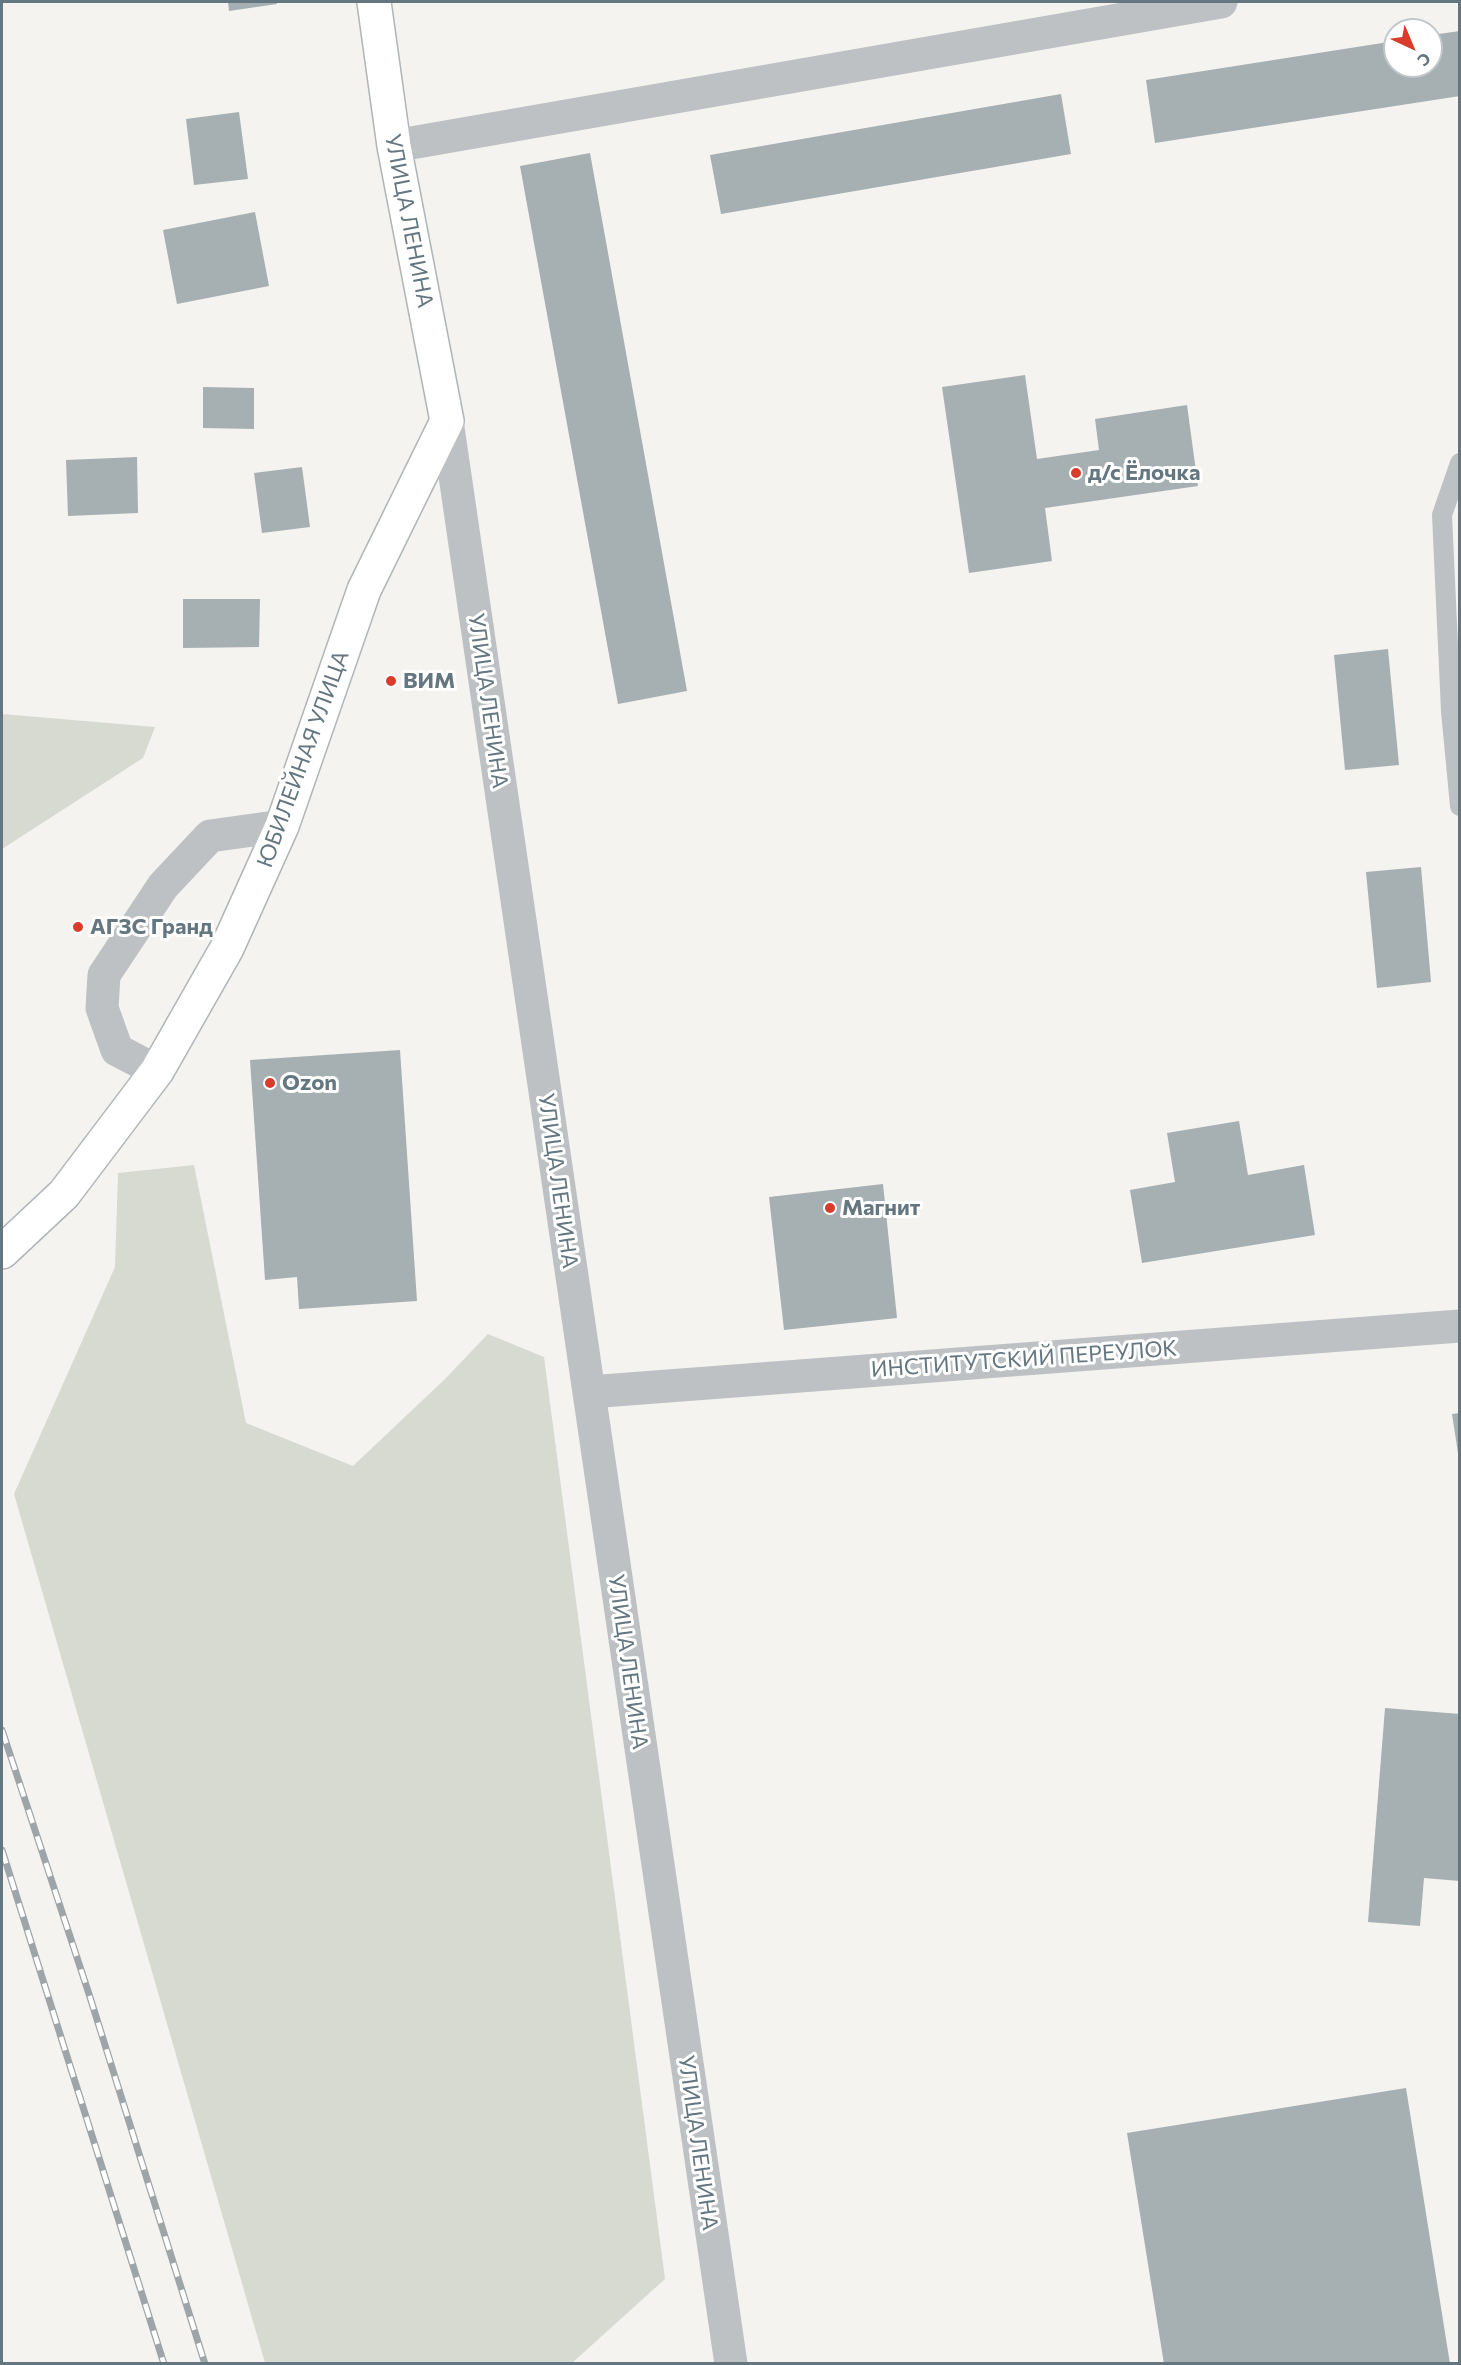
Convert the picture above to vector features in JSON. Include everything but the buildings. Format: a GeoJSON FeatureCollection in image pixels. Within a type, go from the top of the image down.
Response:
{"type":"FeatureCollection","features":[{"type":"Feature","properties":{"kind":"main road","name":"УЛИЦА ЛЕНИНА"},"geometry":{"type":"LineString","coordinates":[[374,2],[394,146],[447,421]]}},
{"type":"Feature","properties":{"kind":"main road","name":"ЮБИЛЕЙНАЯ УЛИЦА"},"geometry":{"type":"LineString","coordinates":[[2,1252],[64,1194],[157,1071],[227,948],[282,826],[364,590],[447,421]]}},
{"type":"Feature","properties":{"kind":"street"},"geometry":{"type":"LineString","coordinates":[[394,146],[1221,2]]}},
{"type":"Feature","properties":{"kind":"street","name":"УЛИЦА ЛЕНИНА"},"geometry":{"type":"LineString","coordinates":[[447,421],[731,2364]]}},
{"type":"Feature","properties":{"kind":"street"},"geometry":{"type":"LineString","coordinates":[[157,1071],[117,1050],[102,1008],[104,975],[163,886],[210,836],[282,826]]}},
{"type":"Feature","properties":{"kind":"street","name":"ИНСТИТУТСКИЙ ПЕРЕУЛОК"},"geometry":{"type":"LineString","coordinates":[[589,1392],[1460,1326]]}},
{"type":"Feature","properties":{"kind":"lane"},"geometry":{"type":"LineString","coordinates":[[1460,463],[1442,514],[1450,711],[1460,806]]}},
{"type":"Feature","properties":{"kind":"shaded area"},"geometry":{"type":"Polygon","coordinates":[[[2,714],[155,727],[143,758],[2,849],[2,714]]]}},
{"type":"Feature","properties":{"kind":"shaded area"},"geometry":{"type":"Polygon","coordinates":[[[194,1165],[246,1423],[353,1466],[444,1380],[488,1334],[544,1357],[665,2279],[572,2363],[265,2363],[14,1494],[115,1267],[118,1173],[194,1165]]]}},
{"type":"Feature","properties":{"kind":"railway"},"geometry":{"type":"LineString","coordinates":[[2,1730],[89,1994],[205,2364]]}},
{"type":"Feature","properties":{"kind":"railway"},"geometry":{"type":"LineString","coordinates":[[2,1850],[164,2364]]}},
{"type":"Feature","properties":{"kind":"place","name":"д/с Ёлочка"},"geometry":{"type":"Point","coordinates":[1076,473]}},
{"type":"Feature","properties":{"kind":"place","name":"ВИМ"},"geometry":{"type":"Point","coordinates":[391,681]}},
{"type":"Feature","properties":{"kind":"place","name":"АГЗС Гранд"},"geometry":{"type":"Point","coordinates":[78,927]}},
{"type":"Feature","properties":{"kind":"place","name":"Ozon"},"geometry":{"type":"Point","coordinates":[270,1083]}},
{"type":"Feature","properties":{"kind":"place","name":"Магнит"},"geometry":{"type":"Point","coordinates":[830,1208]}}]}
